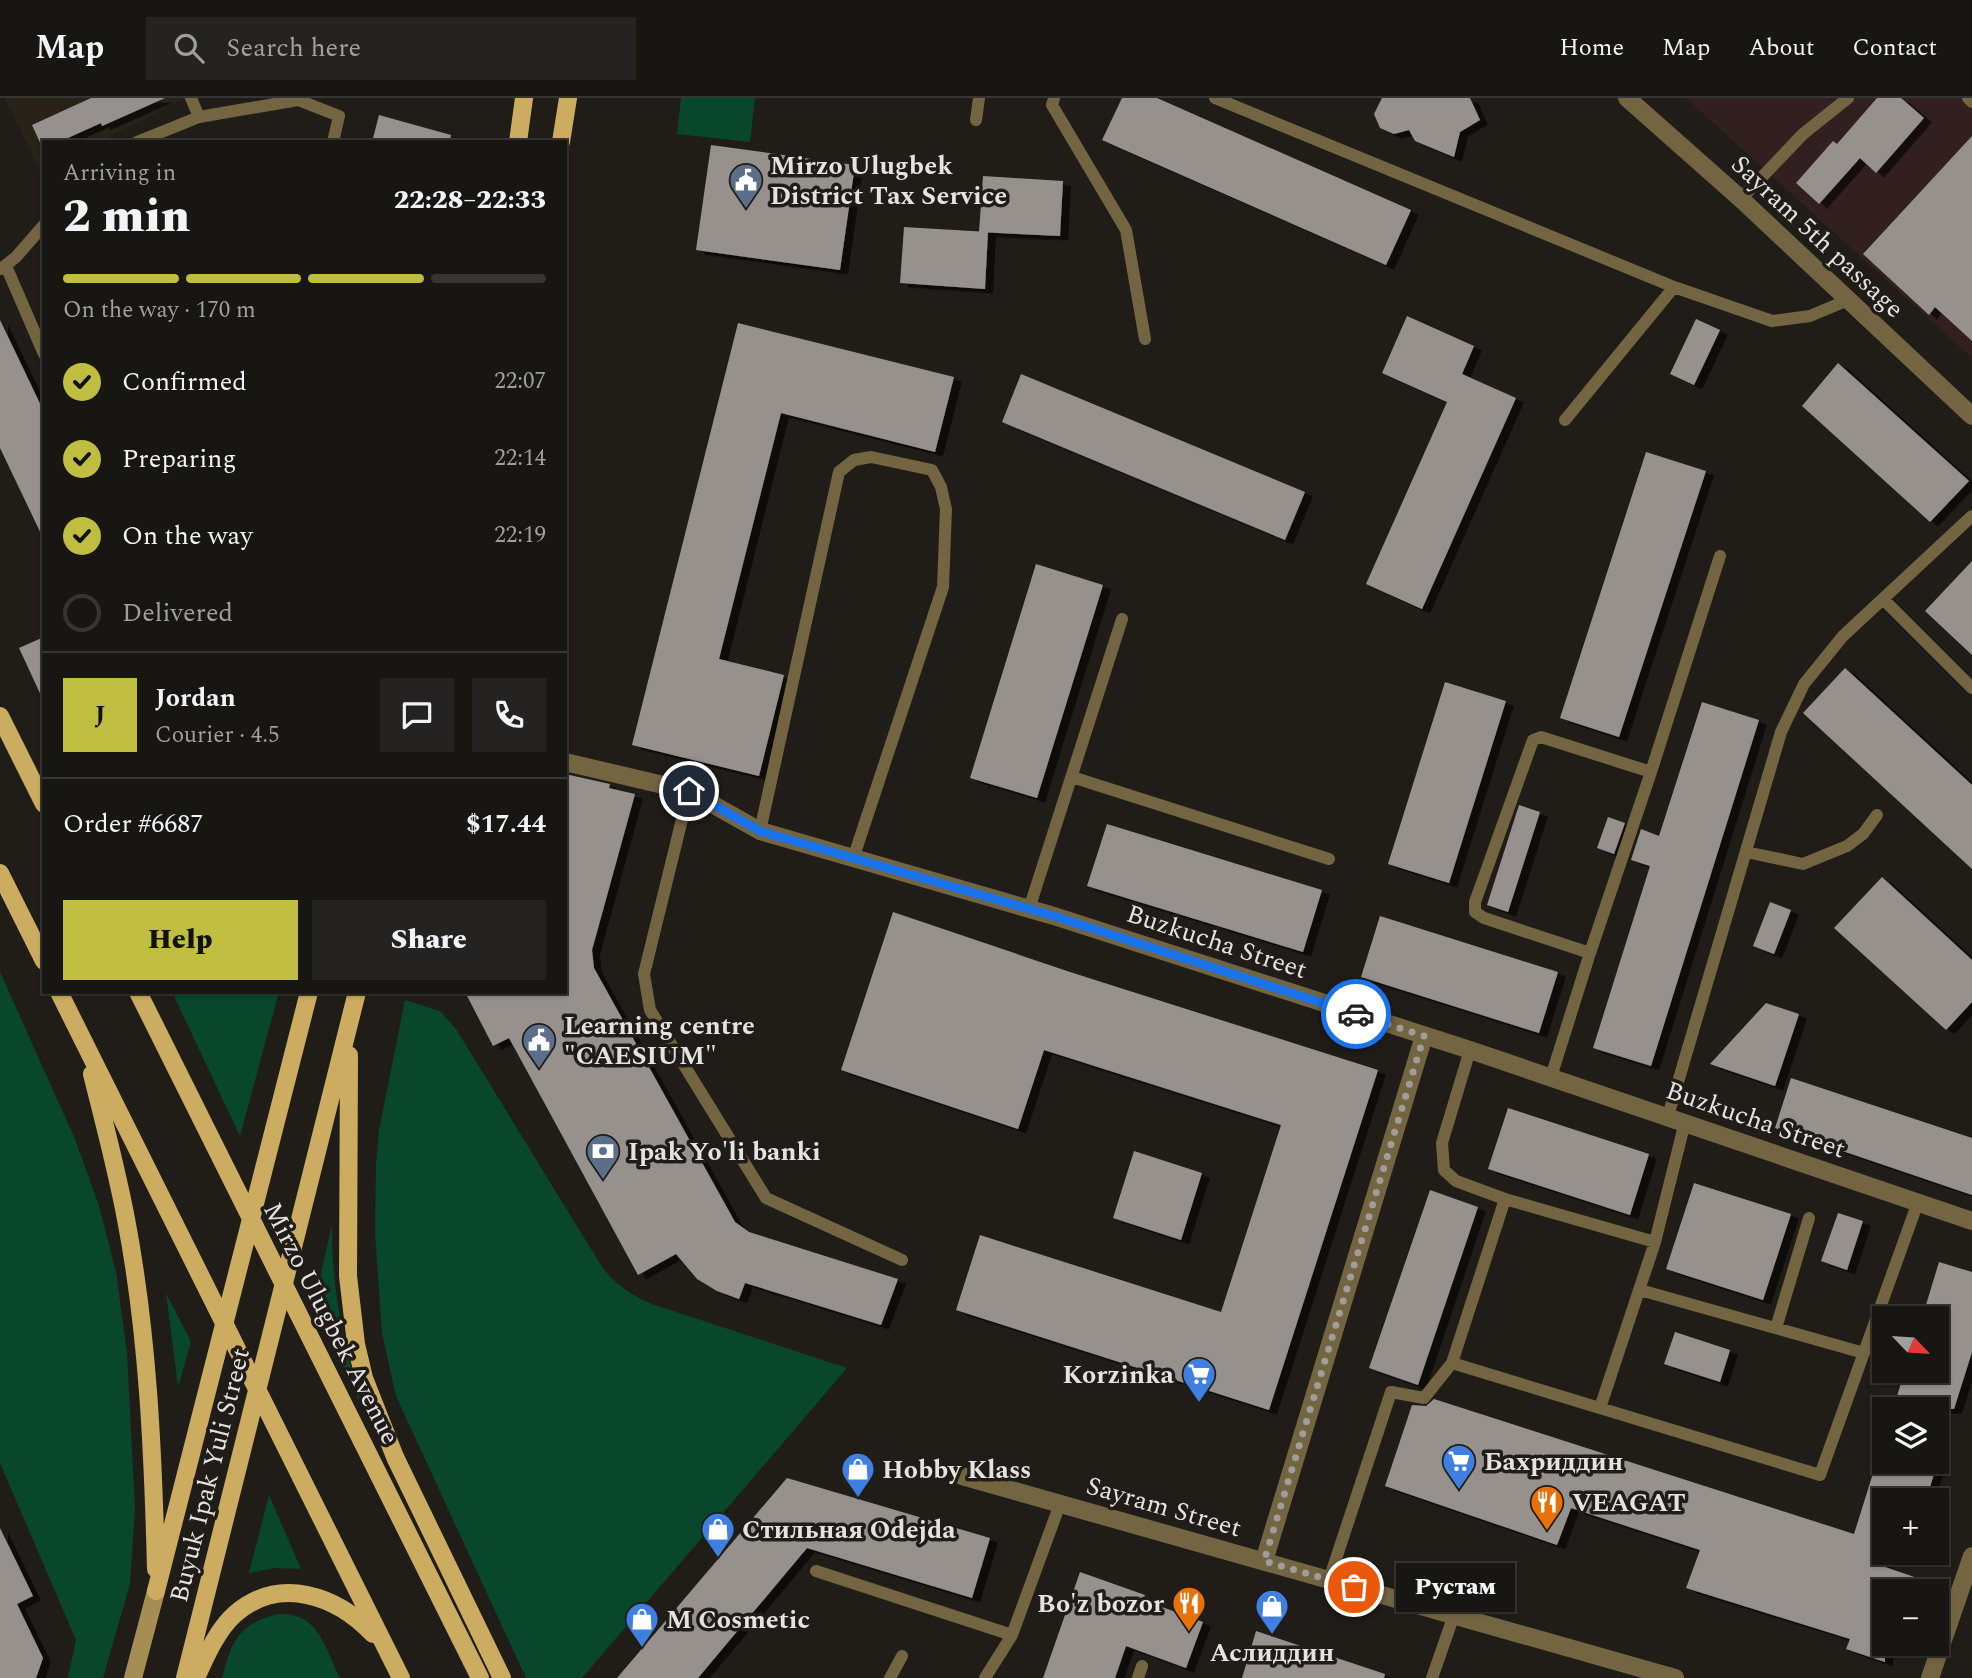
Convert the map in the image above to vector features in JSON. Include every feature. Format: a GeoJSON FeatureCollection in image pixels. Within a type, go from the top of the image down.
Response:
{"type":"FeatureCollection","features":[{"type":"Feature","properties":{"kind":"main road"},"geometry":{"type":"LineString","coordinates":[[518,140],[524,98]]}},
{"type":"Feature","properties":{"kind":"main road"},"geometry":{"type":"LineString","coordinates":[[561,140],[568,98]]}},
{"type":"Feature","properties":{"kind":"main road"},"geometry":{"type":"LineString","coordinates":[[0,716],[42,800]]}},
{"type":"Feature","properties":{"kind":"main road"},"geometry":{"type":"LineString","coordinates":[[0,873],[42,957]]}},
{"type":"Feature","properties":{"kind":"main road"},"geometry":{"type":"LineString","coordinates":[[60,994],[401,1678]]}},
{"type":"Feature","properties":{"kind":"main road","name":"Mirzo Ulugbek Avenue"},"geometry":{"type":"LineString","coordinates":[[139,994],[480,1678]]}},
{"type":"Feature","properties":{"kind":"main road","name":"Buyuk Ipak Yuli Street"},"geometry":{"type":"LineString","coordinates":[[133,1678],[308,994]]}},
{"type":"Feature","properties":{"kind":"main road"},"geometry":{"type":"LineString","coordinates":[[357,994],[349,1025],[348,1276],[362,1369],[368,1394],[395,1457],[502,1678]]}},
{"type":"Feature","properties":{"kind":"main road","name":"Buyuk Ipak Yuli Street"},"geometry":{"type":"LineString","coordinates":[[185,1678],[349,1025]]}},
{"type":"Feature","properties":{"kind":"main road"},"geometry":{"type":"LineString","coordinates":[[85,1044],[126,1220],[145,1344],[154,1481],[156,1591]]}},
{"type":"Feature","properties":{"kind":"main road"},"geometry":{"type":"LineString","coordinates":[[196,1678],[229,1620],[245,1607],[272,1595],[294,1594],[329,1601],[358,1618],[388,1651]]}},
{"type":"Feature","properties":{"kind":"street","name":"Sayram 5th passage"},"geometry":{"type":"LineString","coordinates":[[1627,98],[1741,199],[1972,416]]}},
{"type":"Feature","properties":{"kind":"street","name":"Buzkucha Street"},"geometry":{"type":"LineString","coordinates":[[567,762],[689,791],[760,831],[1029,909],[1551,1076],[1972,1221]]}},
{"type":"Feature","properties":{"kind":"street"},"geometry":{"type":"LineString","coordinates":[[1264,1561],[1424,1036]]}},
{"type":"Feature","properties":{"kind":"street","name":"Sayram Street"},"geometry":{"type":"LineString","coordinates":[[962,1476],[1675,1678]]}},
{"type":"Feature","properties":{"kind":"street"},"geometry":{"type":"LineString","coordinates":[[1930,1678],[1972,1556]]}},
{"type":"Feature","properties":{"kind":"lane"},"geometry":{"type":"LineString","coordinates":[[191,98],[198,117]]}},
{"type":"Feature","properties":{"kind":"lane"},"geometry":{"type":"LineString","coordinates":[[976,120],[979,98]]}},
{"type":"Feature","properties":{"kind":"lane"},"geometry":{"type":"LineString","coordinates":[[1054,98],[1052,105],[1126,230],[1145,339]]}},
{"type":"Feature","properties":{"kind":"lane"},"geometry":{"type":"LineString","coordinates":[[1215,98],[1674,286],[1772,321],[1810,316],[1848,300]]}},
{"type":"Feature","properties":{"kind":"lane"},"geometry":{"type":"LineString","coordinates":[[1741,199],[1803,134],[1848,98]]}},
{"type":"Feature","properties":{"kind":"lane"},"geometry":{"type":"LineString","coordinates":[[1968,98],[1972,102]]}},
{"type":"Feature","properties":{"kind":"lane"},"geometry":{"type":"LineString","coordinates":[[142,140],[198,117],[298,100],[339,116],[333,140]]}},
{"type":"Feature","properties":{"kind":"lane"},"geometry":{"type":"LineString","coordinates":[[39,238],[3,268],[42,350]]}},
{"type":"Feature","properties":{"kind":"lane"},"geometry":{"type":"LineString","coordinates":[[1565,420],[1674,286]]}},
{"type":"Feature","properties":{"kind":"lane"},"geometry":{"type":"LineString","coordinates":[[760,831],[839,472],[854,460],[871,457],[932,470],[941,487],[946,509],[943,587],[853,859]]}},
{"type":"Feature","properties":{"kind":"lane"},"geometry":{"type":"LineString","coordinates":[[1600,1408],[1656,1242],[1677,1119],[1746,852],[1781,732],[1804,684],[1843,636],[1972,516]]}},
{"type":"Feature","properties":{"kind":"lane"},"geometry":{"type":"LineString","coordinates":[[1551,1076],[1720,556]]}},
{"type":"Feature","properties":{"kind":"lane"},"geometry":{"type":"LineString","coordinates":[[1883,599],[1972,688]]}},
{"type":"Feature","properties":{"kind":"lane"},"geometry":{"type":"LineString","coordinates":[[1029,909],[1122,619]]}},
{"type":"Feature","properties":{"kind":"lane"},"geometry":{"type":"LineString","coordinates":[[1590,953],[1484,918],[1475,912],[1479,889],[1533,740],[1541,737],[1651,772]]}},
{"type":"Feature","properties":{"kind":"lane"},"geometry":{"type":"LineString","coordinates":[[1072,776],[1329,859]]}},
{"type":"Feature","properties":{"kind":"lane"},"geometry":{"type":"LineString","coordinates":[[689,791],[644,974],[650,1010],[766,1198],[902,1260]]}},
{"type":"Feature","properties":{"kind":"lane"},"geometry":{"type":"LineString","coordinates":[[1746,852],[1803,863],[1847,846],[1863,834],[1877,814]]}},
{"type":"Feature","properties":{"kind":"lane"},"geometry":{"type":"LineString","coordinates":[[1470,1050],[1442,1143],[1444,1170],[1456,1181],[1505,1199],[1656,1242]]}},
{"type":"Feature","properties":{"kind":"lane"},"geometry":{"type":"LineString","coordinates":[[1329,1580],[1391,1392],[1424,1398],[1452,1363],[1505,1199]]}},
{"type":"Feature","properties":{"kind":"lane"},"geometry":{"type":"LineString","coordinates":[[1452,1363],[1820,1475],[1918,1202]]}},
{"type":"Feature","properties":{"kind":"lane"},"geometry":{"type":"LineString","coordinates":[[1776,1328],[1809,1217]]}},
{"type":"Feature","properties":{"kind":"lane"},"geometry":{"type":"LineString","coordinates":[[1640,1290],[1864,1353]]}},
{"type":"Feature","properties":{"kind":"lane"},"geometry":{"type":"LineString","coordinates":[[985,1678],[1012,1634],[1060,1504]]}},
{"type":"Feature","properties":{"kind":"lane"},"geometry":{"type":"LineString","coordinates":[[816,1571],[1012,1634]]}},
{"type":"Feature","properties":{"kind":"lane"},"geometry":{"type":"LineString","coordinates":[[1432,1678],[1454,1615]]}},
{"type":"Feature","properties":{"kind":"lane"},"geometry":{"type":"LineString","coordinates":[[890,1678],[902,1656]]}},
{"type":"Feature","properties":{"kind":"shaded area"},"geometry":{"type":"Polygon","coordinates":[[[5,98],[185,98],[103,140],[42,140],[40,171],[5,98]]]}},
{"type":"Feature","properties":{"kind":"shaded area"},"geometry":{"type":"Polygon","coordinates":[[[1686,98],[1972,98],[1972,358],[1686,98]]]}},
{"type":"Feature","properties":{"kind":"green space"},"geometry":{"type":"Polygon","coordinates":[[[681,98],[755,98],[750,142],[677,134],[681,98]]]}},
{"type":"Feature","properties":{"kind":"green space"},"geometry":{"type":"Polygon","coordinates":[[[0,972],[75,1139],[99,1206],[116,1272],[127,1353],[135,1508],[130,1584],[103,1678],[68,1678],[76,1640],[0,1463],[0,972]]]}},
{"type":"Feature","properties":{"kind":"green space"},"geometry":{"type":"Polygon","coordinates":[[[173,994],[278,994],[240,1136],[173,994]]]}},
{"type":"Feature","properties":{"kind":"green space"},"geometry":{"type":"Polygon","coordinates":[[[405,1000],[440,1011],[456,1029],[602,1267],[618,1284],[652,1304],[847,1368],[582,1678],[526,1678],[396,1396],[382,1333],[375,1233],[376,1165],[379,1130],[405,1000]]]}},
{"type":"Feature","properties":{"kind":"green space"},"geometry":{"type":"Polygon","coordinates":[[[332,1224],[337,1297],[351,1367],[365,1414],[314,1305],[332,1224]]]}},
{"type":"Feature","properties":{"kind":"green space"},"geometry":{"type":"Polygon","coordinates":[[[166,1293],[191,1342],[178,1387],[166,1293]]]}},
{"type":"Feature","properties":{"kind":"green space"},"geometry":{"type":"Polygon","coordinates":[[[269,1495],[301,1569],[275,1568],[249,1573],[269,1495]]]}},
{"type":"Feature","properties":{"kind":"green space"},"geometry":{"type":"Polygon","coordinates":[[[278,1614],[292,1615],[311,1625],[324,1643],[340,1678],[222,1678],[229,1654],[245,1629],[278,1614]]]}},
{"type":"Feature","properties":{"kind":"building"},"geometry":{"type":"Polygon","coordinates":[[[91,98],[165,98],[63,140],[42,140],[42,147],[32,125],[91,98]]]}},
{"type":"Feature","properties":{"kind":"building"},"geometry":{"type":"Polygon","coordinates":[[[1122,98],[1157,98],[1411,210],[1386,265],[1102,140],[1122,98]]]}},
{"type":"Feature","properties":{"kind":"building"},"geometry":{"type":"Polygon","coordinates":[[[1382,98],[1470,98],[1480,120],[1460,132],[1454,157],[1415,141],[1409,130],[1394,134],[1380,128],[1374,114],[1382,98]]]}},
{"type":"Feature","properties":{"kind":"building"},"geometry":{"type":"Polygon","coordinates":[[[1877,98],[1901,98],[1924,118],[1876,173],[1860,158],[1819,204],[1796,183],[1833,141],[1837,144],[1877,98]]]}},
{"type":"Feature","properties":{"kind":"building"},"geometry":{"type":"Polygon","coordinates":[[[379,115],[451,135],[450,140],[373,140],[379,115]]]}},
{"type":"Feature","properties":{"kind":"building"},"geometry":{"type":"Polygon","coordinates":[[[1972,136],[1972,341],[1935,307],[1929,315],[1863,254],[1972,136]]]}},
{"type":"Feature","properties":{"kind":"building"},"geometry":{"type":"Polygon","coordinates":[[[711,145],[855,165],[840,270],[696,250],[711,145]]]}},
{"type":"Feature","properties":{"kind":"building"},"geometry":{"type":"Polygon","coordinates":[[[983,176],[1063,181],[1060,236],[979,232],[983,176]]]}},
{"type":"Feature","properties":{"kind":"building"},"geometry":{"type":"Polygon","coordinates":[[[904,227],[988,232],[985,289],[900,283],[904,227]]]}},
{"type":"Feature","properties":{"kind":"building"},"geometry":{"type":"Polygon","coordinates":[[[1407,316],[1474,346],[1462,374],[1516,398],[1422,609],[1366,584],[1447,402],[1382,373],[1407,316]]]}},
{"type":"Feature","properties":{"kind":"building"},"geometry":{"type":"Polygon","coordinates":[[[1696,319],[1720,330],[1694,385],[1670,374],[1696,319]]]}},
{"type":"Feature","properties":{"kind":"building"},"geometry":{"type":"Polygon","coordinates":[[[0,320],[42,408],[42,536],[0,448],[0,320]]]}},
{"type":"Feature","properties":{"kind":"building"},"geometry":{"type":"Polygon","coordinates":[[[738,323],[954,377],[935,452],[781,413],[719,659],[784,675],[759,776],[632,745],[738,323]]]}},
{"type":"Feature","properties":{"kind":"building"},"geometry":{"type":"Polygon","coordinates":[[[1838,363],[1969,481],[1930,522],[1802,406],[1838,363]]]}},
{"type":"Feature","properties":{"kind":"building"},"geometry":{"type":"Polygon","coordinates":[[[1021,374],[1305,492],[1285,540],[1002,422],[1021,374]]]}},
{"type":"Feature","properties":{"kind":"building"},"geometry":{"type":"Polygon","coordinates":[[[1646,452],[1706,471],[1619,737],[1560,718],[1646,452]]]}},
{"type":"Feature","properties":{"kind":"building"},"geometry":{"type":"Polygon","coordinates":[[[1972,561],[1972,655],[1925,611],[1972,561]]]}},
{"type":"Feature","properties":{"kind":"building"},"geometry":{"type":"Polygon","coordinates":[[[1036,564],[1103,585],[1037,798],[970,778],[1036,564]]]}},
{"type":"Feature","properties":{"kind":"building"},"geometry":{"type":"Polygon","coordinates":[[[42,638],[42,698],[19,648],[42,638]]]}},
{"type":"Feature","properties":{"kind":"building"},"geometry":{"type":"Polygon","coordinates":[[[1845,668],[1972,785],[1972,869],[1803,713],[1845,668]]]}},
{"type":"Feature","properties":{"kind":"building"},"geometry":{"type":"Polygon","coordinates":[[[1445,682],[1506,701],[1449,883],[1388,864],[1445,682]]]}},
{"type":"Feature","properties":{"kind":"building"},"geometry":{"type":"Polygon","coordinates":[[[1702,702],[1759,720],[1651,1066],[1593,1048],[1650,866],[1631,860],[1641,829],[1659,836],[1702,702]]]}},
{"type":"Feature","properties":{"kind":"building"},"geometry":{"type":"Polygon","coordinates":[[[567,774],[610,784],[609,788],[635,794],[592,950],[594,968],[735,1222],[749,1232],[898,1279],[881,1325],[745,1283],[739,1299],[717,1291],[697,1279],[676,1254],[638,1275],[509,1038],[493,1046],[466,994],[567,994],[567,774]]]}},
{"type":"Feature","properties":{"kind":"building"},"geometry":{"type":"Polygon","coordinates":[[[1519,805],[1540,812],[1508,912],[1487,905],[1519,805]]]}},
{"type":"Feature","properties":{"kind":"building"},"geometry":{"type":"Polygon","coordinates":[[[1608,817],[1625,823],[1614,854],[1597,848],[1608,817]]]}},
{"type":"Feature","properties":{"kind":"building"},"geometry":{"type":"Polygon","coordinates":[[[1107,824],[1322,890],[1303,952],[1087,886],[1107,824]]]}},
{"type":"Feature","properties":{"kind":"building"},"geometry":{"type":"Polygon","coordinates":[[[1882,877],[1972,960],[1972,1002],[1946,1030],[1834,928],[1882,877]]]}},
{"type":"Feature","properties":{"kind":"building"},"geometry":{"type":"Polygon","coordinates":[[[1770,902],[1791,910],[1774,954],[1753,946],[1770,902]]]}},
{"type":"Feature","properties":{"kind":"building"},"geometry":{"type":"Polygon","coordinates":[[[893,912],[1070,972],[1378,1070],[1269,1410],[956,1310],[980,1235],[1221,1312],[1281,1125],[1044,1050],[1018,1129],[841,1070],[893,912]]]}},
{"type":"Feature","properties":{"kind":"building"},"geometry":{"type":"Polygon","coordinates":[[[1380,916],[1558,972],[1539,1033],[1361,977],[1380,916]]]}},
{"type":"Feature","properties":{"kind":"building"},"geometry":{"type":"Polygon","coordinates":[[[1766,1003],[1799,1014],[1775,1086],[1710,1064],[1766,1003]]]}},
{"type":"Feature","properties":{"kind":"building"},"geometry":{"type":"Polygon","coordinates":[[[1791,1078],[1972,1138],[1972,1195],[1775,1128],[1791,1078]]]}},
{"type":"Feature","properties":{"kind":"building"},"geometry":{"type":"Polygon","coordinates":[[[1508,1108],[1649,1154],[1630,1215],[1488,1169],[1508,1108]]]}},
{"type":"Feature","properties":{"kind":"building"},"geometry":{"type":"Polygon","coordinates":[[[1134,1151],[1202,1173],[1181,1240],[1113,1218],[1134,1151]]]}},
{"type":"Feature","properties":{"kind":"building"},"geometry":{"type":"Polygon","coordinates":[[[1694,1183],[1791,1214],[1763,1300],[1666,1269],[1694,1183]]]}},
{"type":"Feature","properties":{"kind":"building"},"geometry":{"type":"Polygon","coordinates":[[[1430,1190],[1478,1207],[1418,1385],[1369,1368],[1430,1190]]]}},
{"type":"Feature","properties":{"kind":"building"},"geometry":{"type":"Polygon","coordinates":[[[1838,1213],[1863,1221],[1847,1270],[1821,1261],[1838,1213]]]}},
{"type":"Feature","properties":{"kind":"building"},"geometry":{"type":"Polygon","coordinates":[[[1939,1262],[1972,1272],[1972,1352],[1954,1409],[1949,1409],[1949,1397],[1897,1397],[1901,1383],[1950,1382],[1950,1306],[1926,1306],[1939,1262]]]}},
{"type":"Feature","properties":{"kind":"building"},"geometry":{"type":"Polygon","coordinates":[[[1675,1332],[1730,1350],[1720,1382],[1664,1364],[1675,1332]]]}},
{"type":"Feature","properties":{"kind":"building"},"geometry":{"type":"Polygon","coordinates":[[[1434,1399],[1854,1534],[1873,1474],[1934,1474],[1930,1488],[1872,1488],[1872,1565],[1885,1565],[1920,1579],[1872,1579],[1872,1656],[1885,1656],[1885,1662],[1846,1649],[1850,1639],[1686,1588],[1700,1550],[1571,1508],[1557,1545],[1385,1486],[1412,1405],[1426,1406],[1434,1399]]]}},
{"type":"Feature","properties":{"kind":"building"},"geometry":{"type":"Polygon","coordinates":[[[787,1478],[990,1538],[972,1598],[807,1548],[698,1678],[617,1678],[787,1478]]]}},
{"type":"Feature","properties":{"kind":"building"},"geometry":{"type":"Polygon","coordinates":[[[0,1528],[33,1596],[17,1604],[43,1658],[36,1678],[0,1678],[0,1528]]]}},
{"type":"Feature","properties":{"kind":"building"},"geometry":{"type":"Polygon","coordinates":[[[1080,1572],[1145,1595],[1143,1600],[1203,1622],[1186,1668],[1126,1646],[1115,1678],[1043,1678],[1080,1572]]]}},
{"type":"Feature","properties":{"kind":"building"},"geometry":{"type":"Polygon","coordinates":[[[1256,1631],[1385,1674],[1384,1678],[1242,1678],[1256,1631]]]}},
{"type":"Feature","properties":{"kind":"way so far"},"geometry":{"type":"LineString","coordinates":[[1354,1587],[1264,1561],[1424,1036],[1356,1014]]}},
{"type":"Feature","properties":{"kind":"place","name":"Mirzo Ulugbek District Tax Service"},"geometry":{"type":"Point","coordinates":[746,210]}},
{"type":"Feature","properties":{"kind":"place","name":"Learning centre \"CAESIUM\""},"geometry":{"type":"Point","coordinates":[539,1070]}},
{"type":"Feature","properties":{"kind":"place","name":"Ipak Yo'li banki"},"geometry":{"type":"Point","coordinates":[603,1181]}},
{"type":"Feature","properties":{"kind":"place","name":"Korzinka"},"geometry":{"type":"Point","coordinates":[1199,1404]}},
{"type":"Feature","properties":{"kind":"place","name":"Бахриддин"},"geometry":{"type":"Point","coordinates":[1459,1491]}},
{"type":"Feature","properties":{"kind":"place","name":"Hobby Klass"},"geometry":{"type":"Point","coordinates":[858,1499]}},
{"type":"Feature","properties":{"kind":"place","name":"VEAGAT"},"geometry":{"type":"Point","coordinates":[1547,1532]}},
{"type":"Feature","properties":{"kind":"place","name":"Стильная Odejda"},"geometry":{"type":"Point","coordinates":[718,1559]}},
{"type":"Feature","properties":{"kind":"place","name":"Рустам"},"geometry":{"type":"Point","coordinates":[1354,1587]}},
{"type":"Feature","properties":{"kind":"place","name":"Bo'z bozor"},"geometry":{"type":"Point","coordinates":[1189,1633]}},
{"type":"Feature","properties":{"kind":"place","name":"Аслиддин"},"geometry":{"type":"Point","coordinates":[1272,1636]}},
{"type":"Feature","properties":{"kind":"place","name":"M Cosmetic"},"geometry":{"type":"Point","coordinates":[642,1649]}},
{"type":"Feature","properties":{"kind":"route"},"geometry":{"type":"LineString","coordinates":[[689,791],[760,831],[1054,916],[1356,1014]]}}]}
